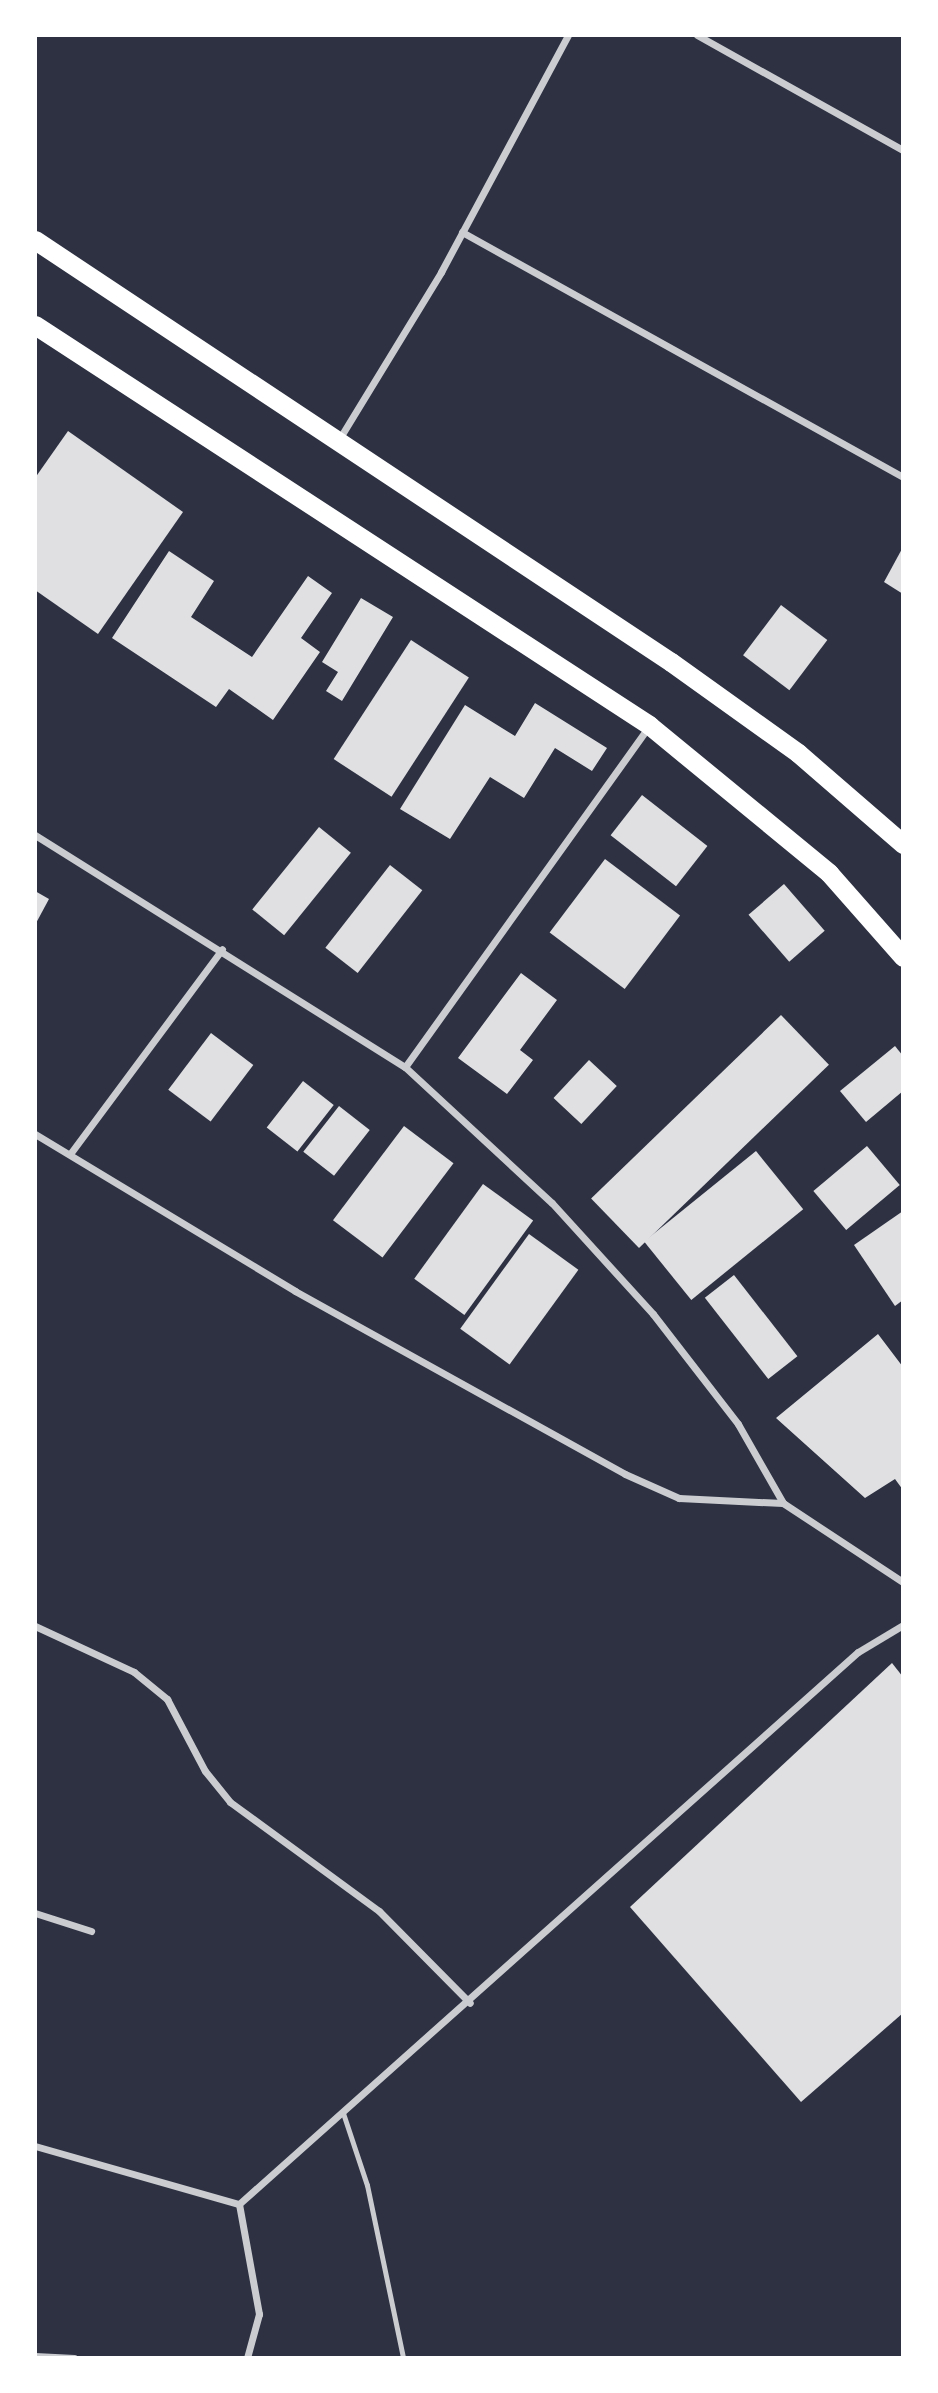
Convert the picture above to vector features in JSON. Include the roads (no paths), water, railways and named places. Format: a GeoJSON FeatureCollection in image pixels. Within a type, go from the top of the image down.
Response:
{"type":"FeatureCollection","features":[{"type":"Feature","properties":{"kind":"highway"},"geometry":{"type":"LineString","coordinates":[[35,240],[671,662],[798,753],[901,836]]}},
{"type":"Feature","properties":{"kind":"highway"},"geometry":{"type":"LineString","coordinates":[[35,325],[649,725],[829,873],[903,957]]}},
{"type":"Feature","properties":{"kind":"street"},"geometry":{"type":"LineString","coordinates":[[338,442],[462,232],[568,35]]}},
{"type":"Feature","properties":{"kind":"street"},"geometry":{"type":"LineString","coordinates":[[697,35],[903,150]]}},
{"type":"Feature","properties":{"kind":"street"},"geometry":{"type":"LineString","coordinates":[[462,232],[903,477]]}},
{"type":"Feature","properties":{"kind":"street"},"geometry":{"type":"LineString","coordinates":[[405,1067],[649,725]]}},
{"type":"Feature","properties":{"kind":"street"},"geometry":{"type":"LineString","coordinates":[[35,835],[222,949],[405,1067],[552,1203],[653,1314],[738,1424],[783,1503],[903,1582]]}},
{"type":"Feature","properties":{"kind":"street"},"geometry":{"type":"LineString","coordinates":[[70,1154],[222,949]]}},
{"type":"Feature","properties":{"kind":"street"},"geometry":{"type":"LineString","coordinates":[[35,1135],[295,1291],[625,1474],[679,1498],[783,1503]]}},
{"type":"Feature","properties":{"kind":"street"},"geometry":{"type":"LineString","coordinates":[[239,2204],[470,2003],[858,1652],[903,1625]]}},
{"type":"Feature","properties":{"kind":"street"},"geometry":{"type":"LineString","coordinates":[[35,1626],[134,1672],[167,1699],[205,1771],[230,1802],[379,1911],[470,2003]]}},
{"type":"Feature","properties":{"kind":"street"},"geometry":{"type":"LineString","coordinates":[[35,1913],[91,1931]]}},
{"type":"Feature","properties":{"kind":"street"},"geometry":{"type":"LineString","coordinates":[[35,2146],[239,2204]]}},
{"type":"Feature","properties":{"kind":"street"},"geometry":{"type":"LineString","coordinates":[[239,2204],[259,2314],[247,2358]]}},
{"type":"Feature","properties":{"kind":"street"},"geometry":{"type":"LineString","coordinates":[[35,2356],[74,2358]]}},
{"type":"Feature","properties":{"kind":"lane"},"geometry":{"type":"LineString","coordinates":[[343,2113],[367,2185],[403,2358]]}}]}
